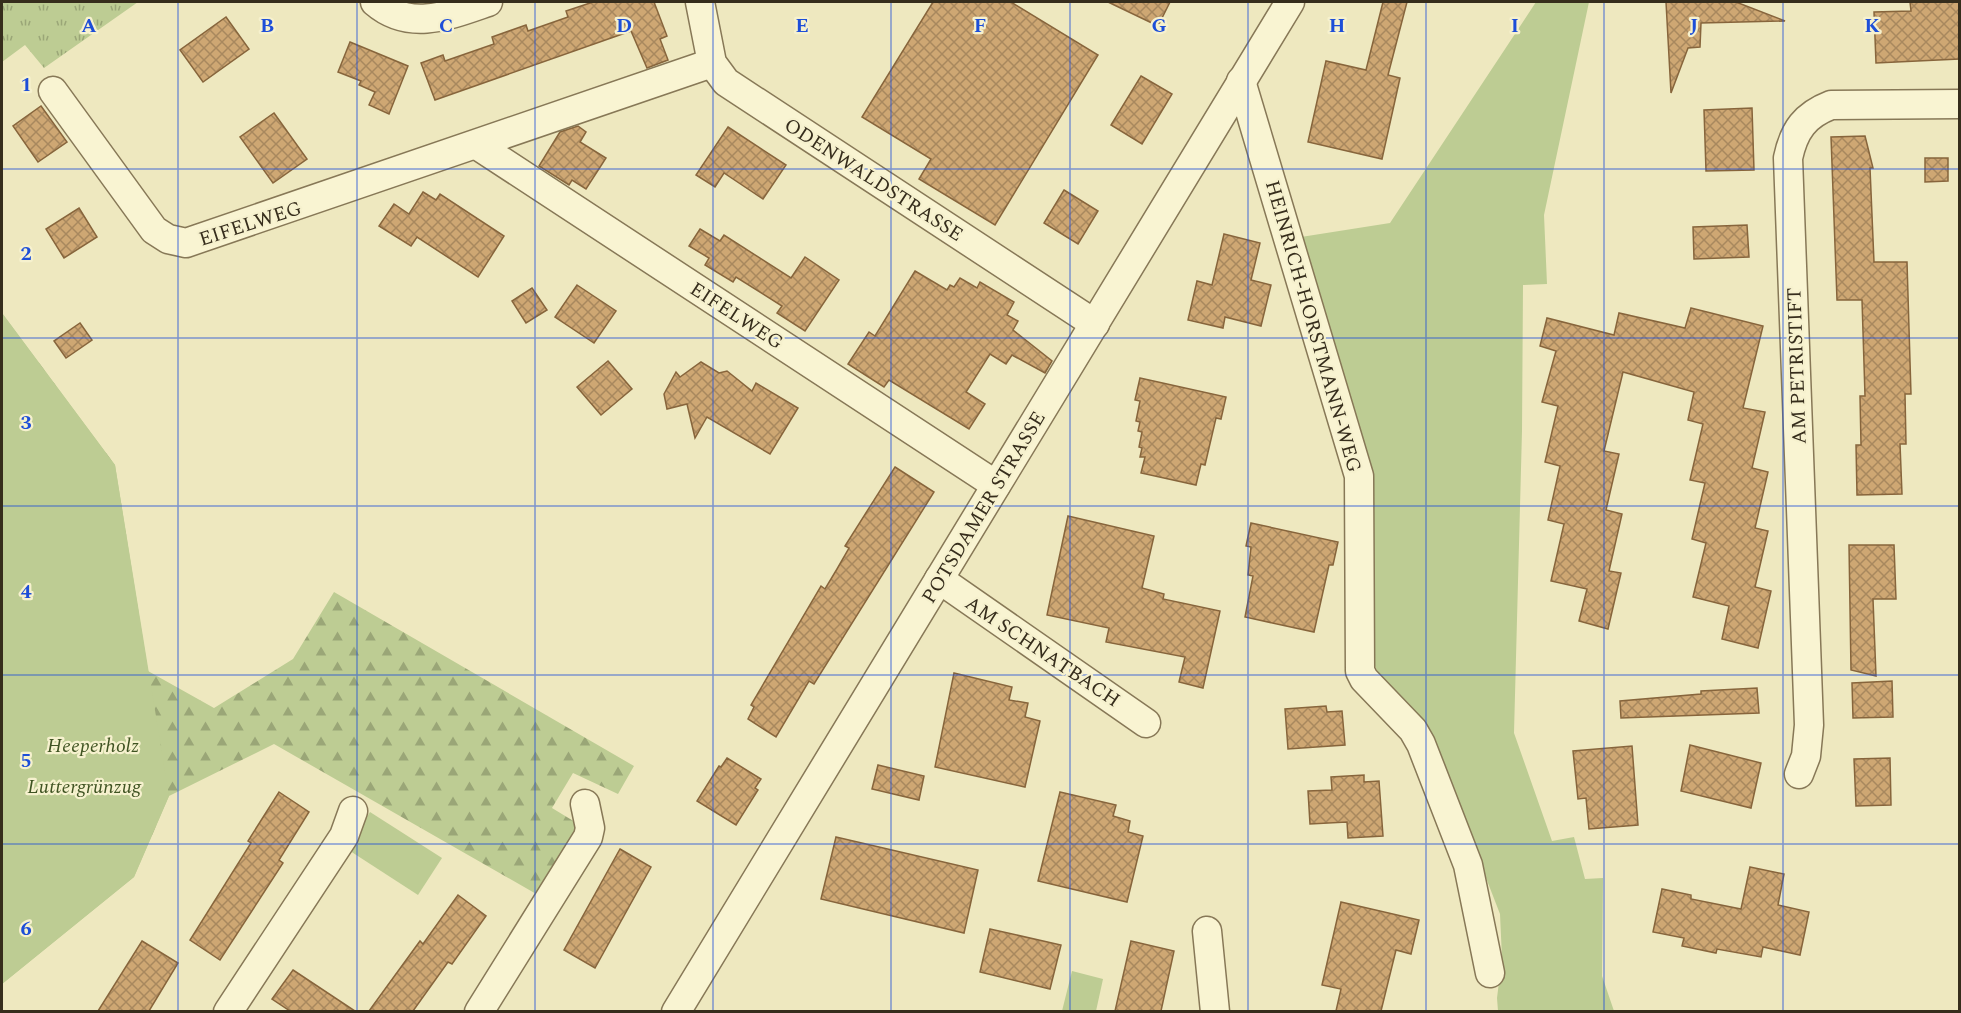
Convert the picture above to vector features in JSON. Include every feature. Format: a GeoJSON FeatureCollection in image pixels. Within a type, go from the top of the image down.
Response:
{"type":"FeatureCollection","features":[{"type":"Feature","properties":{"kind":"street"},"geometry":{"type":"LineString","coordinates":[[375,2],[397,15],[418,20],[442,18],[488,2]]}},
{"type":"Feature","properties":{"kind":"street","name":"ODENWALDSTRASSE"},"geometry":{"type":"LineString","coordinates":[[700,2],[712,63],[726,82],[1095,324]]}},
{"type":"Feature","properties":{"kind":"street","name":"POTSDAMER STRASSE"},"geometry":{"type":"LineString","coordinates":[[676,1011],[1290,2]]}},
{"type":"Feature","properties":{"kind":"street","name":"EIFELWEG"},"geometry":{"type":"LineString","coordinates":[[52,91],[154,230],[177,242],[196,242],[712,63]]}},
{"type":"Feature","properties":{"kind":"street","name":"HEINRICH-HORSTMANN-WEG"},"geometry":{"type":"LineString","coordinates":[[1241,81],[1359,476],[1360,670],[1364,679],[1413,730],[1421,744],[1468,865],[1490,973]]}},
{"type":"Feature","properties":{"kind":"street","name":"AM PETRISTIFT"},"geometry":{"type":"LineString","coordinates":[[1799,774],[1806,756],[1809,725],[1788,158],[1792,139],[1802,123],[1815,111],[1832,105],[1959,104]]}},
{"type":"Feature","properties":{"kind":"street","name":"EIFELWEG"},"geometry":{"type":"LineString","coordinates":[[477,146],[996,485]]}},
{"type":"Feature","properties":{"kind":"street","name":"AM SCHNATBACH"},"geometry":{"type":"LineString","coordinates":[[939,579],[1146,723]]}},
{"type":"Feature","properties":{"kind":"street"},"geometry":{"type":"LineString","coordinates":[[479,1011],[588,837],[590,828],[585,804]]}},
{"type":"Feature","properties":{"kind":"street"},"geometry":{"type":"LineString","coordinates":[[228,1011],[344,836],[353,811]]}},
{"type":"Feature","properties":{"kind":"street"},"geometry":{"type":"LineString","coordinates":[[1207,931],[1215,1011]]}},
{"type":"Feature","properties":{"kind":"green space"},"geometry":{"type":"Polygon","coordinates":[[[2,2],[138,2],[44,68],[25,45],[2,62],[2,2]]]}},
{"type":"Feature","properties":{"kind":"green space"},"geometry":{"type":"Polygon","coordinates":[[[1536,2],[1589,2],[1544,215],[1547,284],[1523,285],[1522,431],[1514,733],[1552,841],[1574,837],[1585,879],[1603,878],[1602,976],[1614,1011],[1498,1011],[1497,998],[1502,958],[1500,914],[1426,723],[1386,687],[1370,657],[1369,469],[1301,237],[1390,223],[1536,2]]]}},
{"type":"Feature","properties":{"kind":"green space","name":"Heeperholz"},"geometry":{"type":"Polygon","coordinates":[[[2,313],[115,465],[148,671],[214,708],[293,659],[334,592],[634,766],[618,794],[573,773],[552,808],[580,825],[538,895],[274,744],[169,796],[134,877],[2,984],[2,313]]]}},
{"type":"Feature","properties":{"kind":"green space","name":"Luttergrünzug"},"geometry":{"type":"Polygon","coordinates":[[[2,313],[115,465],[169,796],[134,877],[2,984],[2,313]]]}},
{"type":"Feature","properties":{"kind":"green space"},"geometry":{"type":"Polygon","coordinates":[[[370,812],[442,858],[418,895],[347,849],[370,812]]]}},
{"type":"Feature","properties":{"kind":"green space"},"geometry":{"type":"Polygon","coordinates":[[[1072,971],[1103,979],[1096,1011],[1062,1011],[1072,971]]]}},
{"type":"Feature","properties":{"kind":"building"},"geometry":{"type":"Polygon","coordinates":[[[593,2],[654,2],[667,36],[660,39],[668,60],[647,68],[631,31],[435,100],[421,63],[443,55],[445,61],[494,44],[492,37],[526,25],[528,31],[568,17],[566,11],[593,2]]]}},
{"type":"Feature","properties":{"kind":"building"},"geometry":{"type":"Polygon","coordinates":[[[933,2],[1011,2],[1098,55],[995,225],[919,179],[931,159],[862,117],[933,2]]]}},
{"type":"Feature","properties":{"kind":"building"},"geometry":{"type":"Polygon","coordinates":[[[1108,2],[1170,2],[1158,26],[1108,2]]]}},
{"type":"Feature","properties":{"kind":"building"},"geometry":{"type":"Polygon","coordinates":[[[1383,2],[1407,2],[1388,75],[1400,78],[1382,159],[1308,142],[1326,61],[1366,70],[1383,2]]]}},
{"type":"Feature","properties":{"kind":"building"},"geometry":{"type":"Polygon","coordinates":[[[1666,2],[1736,2],[1785,21],[1701,23],[1700,47],[1688,48],[1671,93],[1666,2]]]}},
{"type":"Feature","properties":{"kind":"building"},"geometry":{"type":"Polygon","coordinates":[[[1910,2],[1959,2],[1959,59],[1876,63],[1874,12],[1911,11],[1910,2]]]}},
{"type":"Feature","properties":{"kind":"building"},"geometry":{"type":"Polygon","coordinates":[[[226,17],[249,49],[203,82],[180,50],[226,17]]]}},
{"type":"Feature","properties":{"kind":"building"},"geometry":{"type":"Polygon","coordinates":[[[350,42],[408,66],[389,114],[369,105],[375,92],[359,85],[361,81],[338,72],[350,42]]]}},
{"type":"Feature","properties":{"kind":"building"},"geometry":{"type":"Polygon","coordinates":[[[1141,76],[1172,94],[1142,144],[1111,125],[1141,76]]]}},
{"type":"Feature","properties":{"kind":"building"},"geometry":{"type":"Polygon","coordinates":[[[41,106],[67,142],[38,162],[13,126],[41,106]]]}},
{"type":"Feature","properties":{"kind":"building"},"geometry":{"type":"Polygon","coordinates":[[[1752,108],[1754,170],[1706,171],[1704,110],[1752,108]]]}},
{"type":"Feature","properties":{"kind":"building"},"geometry":{"type":"Polygon","coordinates":[[[274,113],[307,159],[273,183],[240,137],[274,113]]]}},
{"type":"Feature","properties":{"kind":"building"},"geometry":{"type":"Polygon","coordinates":[[[578,126],[586,132],[580,142],[606,158],[586,189],[572,180],[569,185],[539,166],[560,132],[578,126]]]}},
{"type":"Feature","properties":{"kind":"building"},"geometry":{"type":"Polygon","coordinates":[[[728,127],[786,165],[763,199],[724,173],[715,187],[696,175],[728,127]]]}},
{"type":"Feature","properties":{"kind":"building"},"geometry":{"type":"Polygon","coordinates":[[[1865,136],[1873,168],[1870,168],[1874,262],[1907,262],[1911,394],[1905,394],[1906,444],[1900,444],[1902,494],[1857,495],[1856,445],[1861,445],[1860,396],[1865,396],[1862,300],[1837,300],[1831,137],[1865,136]]]}},
{"type":"Feature","properties":{"kind":"building"},"geometry":{"type":"Polygon","coordinates":[[[1925,158],[1948,158],[1948,181],[1925,182],[1925,158]]]}},
{"type":"Feature","properties":{"kind":"building"},"geometry":{"type":"Polygon","coordinates":[[[1064,190],[1098,211],[1078,244],[1044,223],[1064,190]]]}},
{"type":"Feature","properties":{"kind":"building"},"geometry":{"type":"Polygon","coordinates":[[[423,192],[436,200],[440,194],[504,236],[478,277],[417,237],[411,246],[379,226],[394,204],[409,214],[423,192]]]}},
{"type":"Feature","properties":{"kind":"building"},"geometry":{"type":"Polygon","coordinates":[[[79,208],[97,237],[64,258],[46,229],[79,208]]]}},
{"type":"Feature","properties":{"kind":"building"},"geometry":{"type":"Polygon","coordinates":[[[1747,225],[1749,257],[1694,259],[1693,227],[1747,225]]]}},
{"type":"Feature","properties":{"kind":"building"},"geometry":{"type":"Polygon","coordinates":[[[700,229],[720,241],[724,235],[791,278],[805,257],[839,280],[805,331],[777,313],[782,306],[736,277],[733,282],[705,265],[709,258],[689,246],[700,229]]]}},
{"type":"Feature","properties":{"kind":"building"},"geometry":{"type":"Polygon","coordinates":[[[1224,234],[1260,243],[1251,280],[1271,285],[1261,326],[1225,317],[1223,328],[1188,320],[1197,281],[1212,285],[1224,234]]]}},
{"type":"Feature","properties":{"kind":"building"},"geometry":{"type":"Polygon","coordinates":[[[915,271],[947,290],[950,285],[954,287],[960,278],[977,288],[980,282],[1014,302],[1007,315],[1018,321],[1013,330],[1052,361],[1045,373],[1012,355],[1006,364],[990,354],[966,392],[985,404],[969,429],[889,380],[884,387],[848,364],[869,332],[875,336],[915,271]]]}},
{"type":"Feature","properties":{"kind":"building"},"geometry":{"type":"Polygon","coordinates":[[[577,285],[616,311],[594,343],[555,317],[577,285]]]}},
{"type":"Feature","properties":{"kind":"building"},"geometry":{"type":"Polygon","coordinates":[[[532,288],[547,310],[526,323],[512,301],[532,288]]]}},
{"type":"Feature","properties":{"kind":"building"},"geometry":{"type":"Polygon","coordinates":[[[1691,308],[1763,326],[1743,408],[1765,412],[1752,468],[1768,472],[1755,528],[1768,531],[1755,587],[1771,591],[1758,648],[1722,639],[1729,606],[1693,597],[1706,543],[1692,539],[1705,483],[1690,480],[1703,424],[1688,420],[1694,392],[1623,372],[1604,451],[1619,454],[1606,510],[1622,514],[1609,571],[1621,573],[1608,629],[1579,621],[1587,589],[1551,581],[1564,524],[1548,520],[1560,466],[1545,462],[1558,406],[1542,402],[1556,351],[1540,346],[1547,318],[1614,335],[1619,313],[1685,328],[1691,308]]]}},
{"type":"Feature","properties":{"kind":"building"},"geometry":{"type":"Polygon","coordinates":[[[80,323],[92,340],[66,358],[54,341],[80,323]]]}},
{"type":"Feature","properties":{"kind":"building"},"geometry":{"type":"Polygon","coordinates":[[[608,361],[632,389],[601,415],[577,387],[608,361]]]}},
{"type":"Feature","properties":{"kind":"building"},"geometry":{"type":"Polygon","coordinates":[[[701,362],[719,373],[727,371],[752,391],[756,383],[798,408],[770,454],[707,417],[695,438],[687,404],[667,409],[664,394],[676,372],[680,377],[701,362]]]}},
{"type":"Feature","properties":{"kind":"building"},"geometry":{"type":"Polygon","coordinates":[[[1140,378],[1226,397],[1221,419],[1216,418],[1205,465],[1201,464],[1196,485],[1141,473],[1145,457],[1140,457],[1142,432],[1138,431],[1140,422],[1136,421],[1140,401],[1135,400],[1140,378]]]}},
{"type":"Feature","properties":{"kind":"building"},"geometry":{"type":"Polygon","coordinates":[[[895,467],[934,492],[814,684],[809,681],[776,737],[748,719],[754,707],[751,705],[821,586],[825,589],[849,548],[845,546],[895,467]]]}},
{"type":"Feature","properties":{"kind":"building"},"geometry":{"type":"Polygon","coordinates":[[[1068,516],[1154,536],[1142,588],[1164,594],[1163,599],[1220,611],[1203,688],[1179,682],[1185,657],[1106,642],[1109,628],[1047,615],[1068,516]]]}},
{"type":"Feature","properties":{"kind":"building"},"geometry":{"type":"Polygon","coordinates":[[[1251,523],[1338,542],[1333,565],[1329,565],[1314,632],[1245,617],[1253,576],[1248,575],[1251,547],[1246,546],[1251,523]]]}},
{"type":"Feature","properties":{"kind":"building"},"geometry":{"type":"Polygon","coordinates":[[[1849,545],[1894,545],[1896,599],[1873,599],[1876,676],[1851,670],[1849,545]]]}},
{"type":"Feature","properties":{"kind":"building"},"geometry":{"type":"Polygon","coordinates":[[[954,673],[1012,687],[1009,700],[1028,703],[1025,717],[1040,721],[1025,787],[935,767],[954,673]]]}},
{"type":"Feature","properties":{"kind":"building"},"geometry":{"type":"Polygon","coordinates":[[[1892,681],[1893,717],[1853,718],[1852,683],[1892,681]]]}},
{"type":"Feature","properties":{"kind":"building"},"geometry":{"type":"Polygon","coordinates":[[[1757,688],[1759,713],[1621,718],[1620,701],[1701,694],[1701,691],[1757,688]]]}},
{"type":"Feature","properties":{"kind":"building"},"geometry":{"type":"Polygon","coordinates":[[[1326,706],[1327,712],[1342,711],[1345,745],[1288,749],[1285,709],[1326,706]]]}},
{"type":"Feature","properties":{"kind":"building"},"geometry":{"type":"Polygon","coordinates":[[[1690,745],[1761,763],[1751,808],[1681,791],[1690,745]]]}},
{"type":"Feature","properties":{"kind":"building"},"geometry":{"type":"Polygon","coordinates":[[[1632,746],[1638,825],[1589,829],[1586,798],[1578,799],[1573,751],[1632,746]]]}},
{"type":"Feature","properties":{"kind":"building"},"geometry":{"type":"Polygon","coordinates":[[[727,758],[761,779],[755,788],[758,790],[736,825],[697,801],[719,766],[721,767],[727,758]]]}},
{"type":"Feature","properties":{"kind":"building"},"geometry":{"type":"Polygon","coordinates":[[[1890,758],[1891,805],[1856,806],[1854,759],[1890,758]]]}},
{"type":"Feature","properties":{"kind":"building"},"geometry":{"type":"Polygon","coordinates":[[[878,765],[924,776],[919,800],[872,789],[878,765]]]}},
{"type":"Feature","properties":{"kind":"building"},"geometry":{"type":"Polygon","coordinates":[[[1364,775],[1364,782],[1379,781],[1383,836],[1348,838],[1347,822],[1310,824],[1308,791],[1332,790],[1331,777],[1364,775]]]}},
{"type":"Feature","properties":{"kind":"building"},"geometry":{"type":"Polygon","coordinates":[[[279,792],[309,812],[279,860],[283,863],[220,960],[190,940],[251,843],[248,841],[279,792]]]}},
{"type":"Feature","properties":{"kind":"building"},"geometry":{"type":"Polygon","coordinates":[[[1060,792],[1116,805],[1113,816],[1130,821],[1128,832],[1143,836],[1127,902],[1038,881],[1060,792]]]}},
{"type":"Feature","properties":{"kind":"building"},"geometry":{"type":"Polygon","coordinates":[[[836,837],[978,870],[964,933],[821,899],[836,837]]]}},
{"type":"Feature","properties":{"kind":"building"},"geometry":{"type":"Polygon","coordinates":[[[620,849],[651,867],[595,968],[564,950],[620,849]]]}},
{"type":"Feature","properties":{"kind":"building"},"geometry":{"type":"Polygon","coordinates":[[[1750,867],[1784,874],[1778,905],[1809,912],[1800,955],[1763,947],[1761,957],[1717,949],[1716,953],[1682,946],[1684,938],[1653,932],[1662,889],[1691,895],[1691,899],[1741,909],[1750,867]]]}},
{"type":"Feature","properties":{"kind":"building"},"geometry":{"type":"Polygon","coordinates":[[[458,895],[486,916],[452,964],[448,962],[413,1011],[369,1011],[420,941],[423,944],[458,895]]]}},
{"type":"Feature","properties":{"kind":"building"},"geometry":{"type":"Polygon","coordinates":[[[1341,902],[1419,920],[1411,954],[1396,950],[1381,1011],[1336,1011],[1341,989],[1322,985],[1341,902]]]}},
{"type":"Feature","properties":{"kind":"building"},"geometry":{"type":"Polygon","coordinates":[[[990,929],[1061,945],[1050,989],[980,972],[990,929]]]}},
{"type":"Feature","properties":{"kind":"building"},"geometry":{"type":"Polygon","coordinates":[[[142,941],[178,963],[149,1011],[98,1011],[142,941]]]}},
{"type":"Feature","properties":{"kind":"building"},"geometry":{"type":"Polygon","coordinates":[[[1131,941],[1174,951],[1161,1011],[1115,1011],[1131,941]]]}},
{"type":"Feature","properties":{"kind":"building"},"geometry":{"type":"Polygon","coordinates":[[[293,970],[355,1011],[290,1011],[272,999],[293,970]]]}}]}
